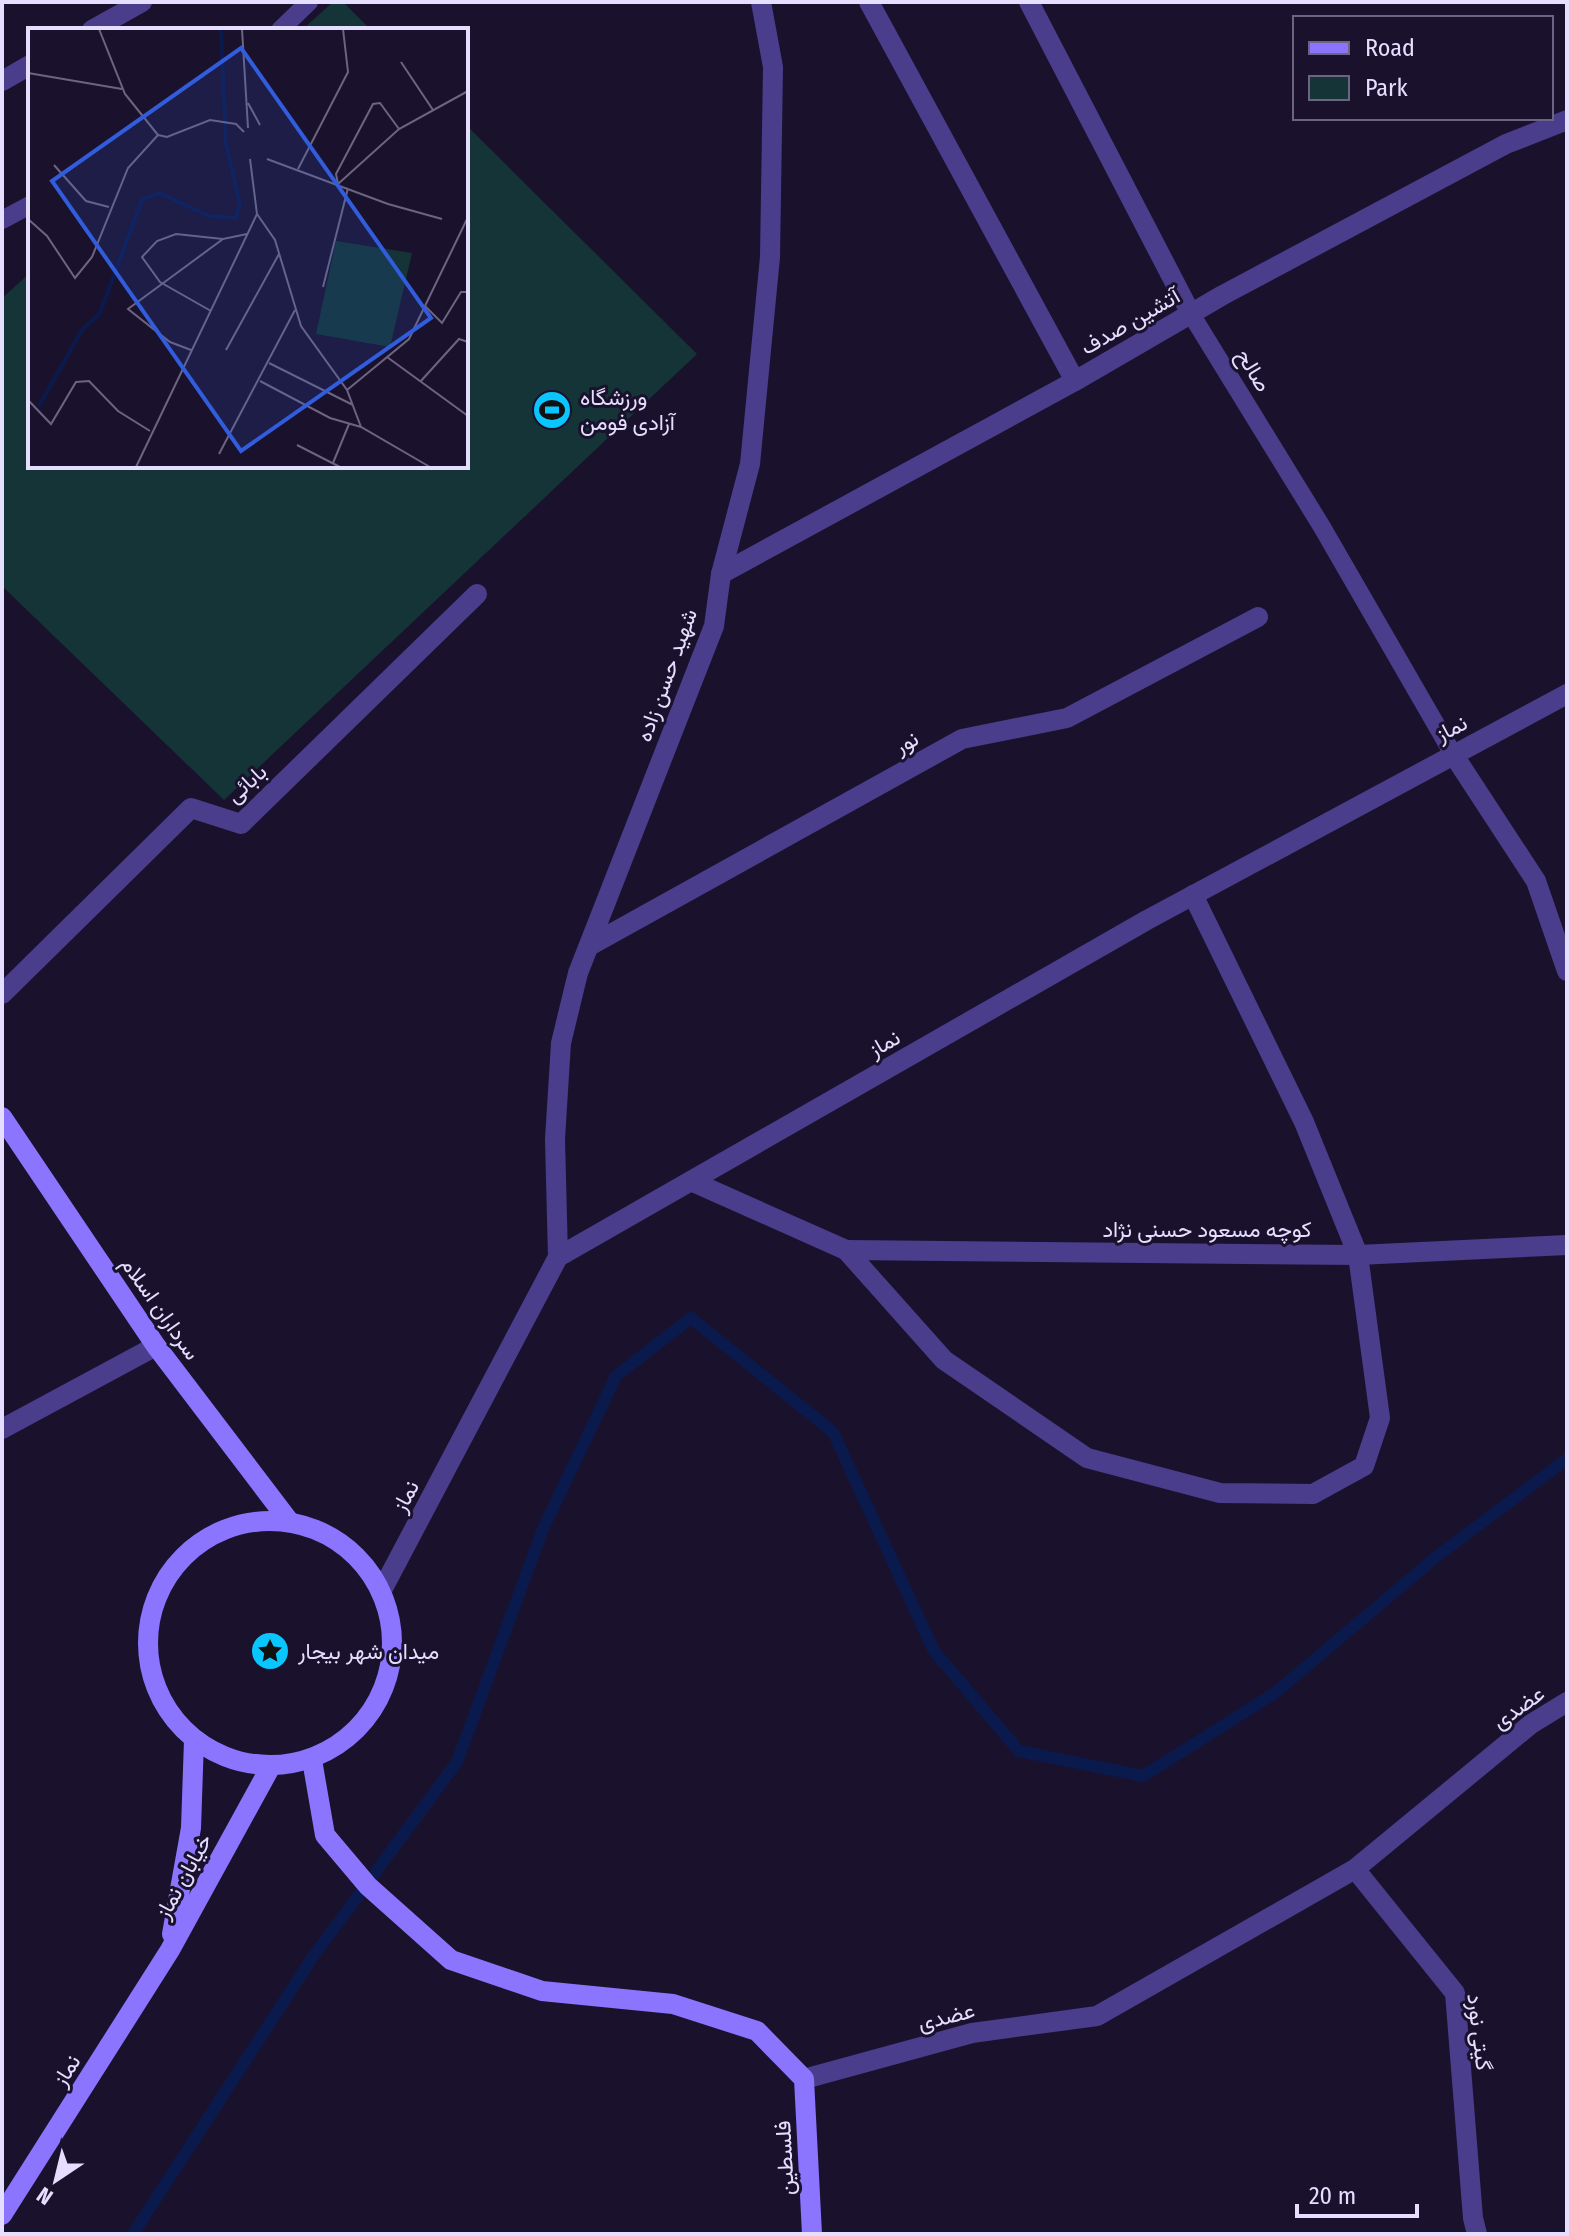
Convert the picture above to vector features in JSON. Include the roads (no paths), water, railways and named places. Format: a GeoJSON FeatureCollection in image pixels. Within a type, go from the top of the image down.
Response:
{"type":"FeatureCollection","features":[{"type":"Feature","properties":{"kind":"street"},"geometry":{"type":"LineString","coordinates":[[96,28],[142,2]]}},
{"type":"Feature","properties":{"kind":"street","name":"شهید حسن زاده"},"geometry":{"type":"LineString","coordinates":[[558,1257],[555,1139],[561,1043],[578,973],[714,626],[721,574],[750,464],[770,257],[773,67],[761,2]]}},
{"type":"Feature","properties":{"kind":"street"},"geometry":{"type":"LineString","coordinates":[[869,2],[1075,381]]}},
{"type":"Feature","properties":{"kind":"street","name":"صالح"},"geometry":{"type":"LineString","coordinates":[[1029,2],[1191,314]]}},
{"type":"Feature","properties":{"kind":"street"},"geometry":{"type":"LineString","coordinates":[[2,81],[28,66]]}},
{"type":"Feature","properties":{"kind":"street","name":"آتشین صدف"},"geometry":{"type":"LineString","coordinates":[[721,574],[1506,144],[1567,120]]}},
{"type":"Feature","properties":{"kind":"street","name":"بابائی"},"geometry":{"type":"LineString","coordinates":[[2,994],[191,808],[241,824],[477,594]]}},
{"type":"Feature","properties":{"kind":"street","name":"نور"},"geometry":{"type":"LineString","coordinates":[[591,945],[962,739],[1067,718],[1258,617]]}},
{"type":"Feature","properties":{"kind":"street","name":"نماز"},"geometry":{"type":"LineString","coordinates":[[382,1590],[558,1257],[1193,895],[1567,694]]}},
{"type":"Feature","properties":{"kind":"street"},"geometry":{"type":"LineString","coordinates":[[1453,754],[1536,881],[1567,971]]}},
{"type":"Feature","properties":{"kind":"street"},"geometry":{"type":"LineString","coordinates":[[691,1181],[846,1250],[944,1360],[1087,1458],[1220,1493],[1313,1494],[1364,1466],[1380,1418],[1358,1255],[1304,1122],[1193,895]]}},
{"type":"Feature","properties":{"kind":"street","name":"سرداران اسلام"},"geometry":{"type":"LineString","coordinates":[[2,1117],[156,1346],[289,1521]]}},
{"type":"Feature","properties":{"kind":"street","name":"کوچه مسعود حسنی نژاد"},"geometry":{"type":"LineString","coordinates":[[846,1250],[1358,1255],[1567,1245]]}},
{"type":"Feature","properties":{"kind":"street"},"geometry":{"type":"LineString","coordinates":[[2,1429],[156,1346]]}},
{"type":"Feature","properties":{"kind":"street"},"geometry":{"type":"LineString","coordinates":[[249,1521],[289,1521],[327,1534],[359,1557],[382,1590],[393,1629],[391,1671],[374,1707],[348,1739],[312,1760],[271,1766],[231,1760],[194,1740],[166,1710],[150,1672],[147,1631],[157,1593],[179,1559],[211,1535],[249,1521]]}},
{"type":"Feature","properties":{"kind":"street","name":"عضدی"},"geometry":{"type":"LineString","coordinates":[[804,2079],[972,2033],[1097,2016],[1355,1869],[1531,1724],[1567,1702]]}},
{"type":"Feature","properties":{"kind":"street","name":"خیابان نماز"},"geometry":{"type":"LineString","coordinates":[[170,1950],[191,1828],[194,1740]]}},
{"type":"Feature","properties":{"kind":"street"},"geometry":{"type":"LineString","coordinates":[[312,1760],[325,1835],[368,1886],[451,1960],[542,1991],[673,2004],[757,2031],[804,2079]]}},
{"type":"Feature","properties":{"kind":"street","name":"خیابان نماز"},"geometry":{"type":"LineString","coordinates":[[170,1950],[271,1766]]}},
{"type":"Feature","properties":{"kind":"street","name":"گیتی نورد"},"geometry":{"type":"LineString","coordinates":[[1355,1869],[1455,1993],[1473,2218],[1477,2234]]}},
{"type":"Feature","properties":{"kind":"street","name":"نماز"},"geometry":{"type":"LineString","coordinates":[[2,2215],[170,1950]]}},
{"type":"Feature","properties":{"kind":"street","name":"فلسطین"},"geometry":{"type":"LineString","coordinates":[[804,2079],[812,2234]]}},
{"type":"Feature","properties":{"kind":"lane"},"geometry":{"type":"LineString","coordinates":[[282,28],[309,2]]}},
{"type":"Feature","properties":{"kind":"lane"},"geometry":{"type":"LineString","coordinates":[[2,220],[28,206]]}},
{"type":"Feature","properties":{"kind":"lane","name":"صالح"},"geometry":{"type":"LineString","coordinates":[[1191,314],[1322,527],[1453,754]]}},
{"type":"Feature","properties":{"kind":"waterway"},"geometry":{"type":"LineString","coordinates":[[133,2234],[312,1958],[457,1762],[543,1529],[616,1376],[691,1318],[833,1432],[934,1651],[1019,1751],[1143,1776],[1275,1693],[1436,1557],[1567,1459]]}},
{"type":"Feature","properties":{"kind":"place","name":"ورزشگاه آزادی فومن"},"geometry":{"type":"Point","coordinates":[552,410]}},
{"type":"Feature","properties":{"kind":"place","name":"میدان شهر بیجار"},"geometry":{"type":"Point","coordinates":[270,1651]}}]}
